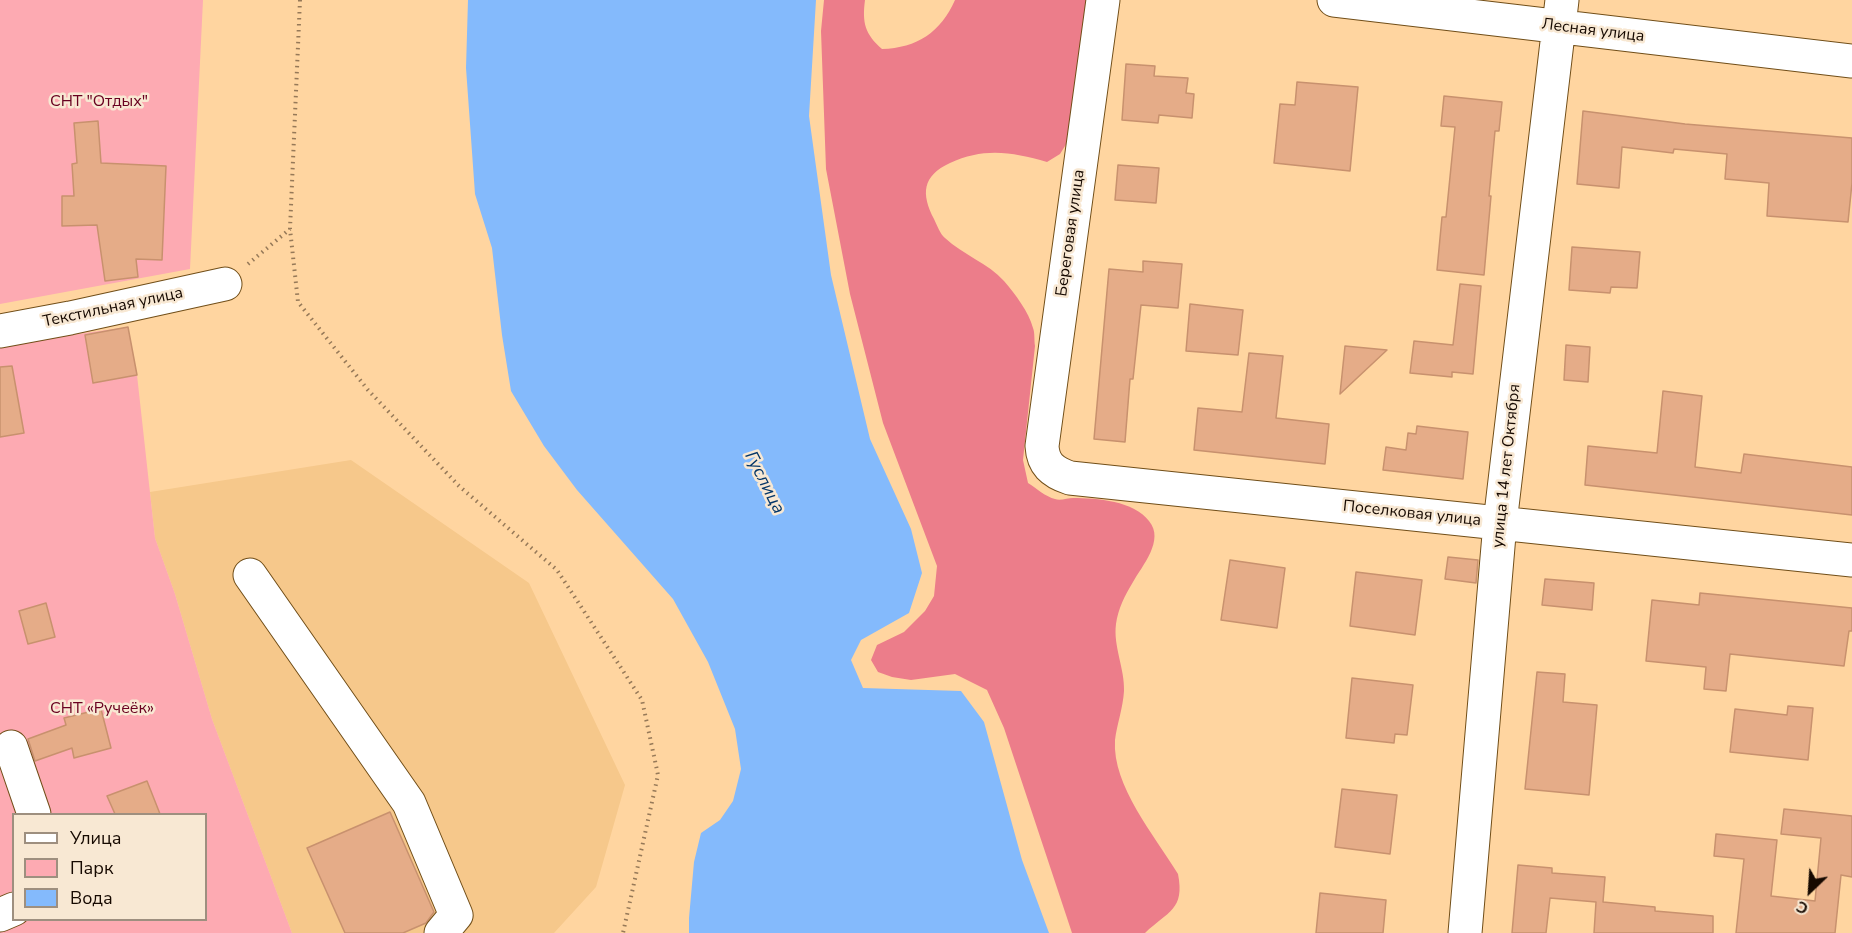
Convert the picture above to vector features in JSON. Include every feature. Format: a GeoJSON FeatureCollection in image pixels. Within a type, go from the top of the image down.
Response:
{"type":"FeatureCollection","features":[{"type":"Feature","properties":{"kind":"street","name":"Береговая улица"},"geometry":{"type":"LineString","coordinates":[[1047,465],[1042,446],[1103,0]]}},
{"type":"Feature","properties":{"kind":"street","name":"Лесная улица"},"geometry":{"type":"LineString","coordinates":[[1334,0],[1561,13],[1852,61]]}},
{"type":"Feature","properties":{"kind":"street","name":"улица 14 лет Октября"},"geometry":{"type":"LineString","coordinates":[[1464,933],[1500,523],[1561,13]]}},
{"type":"Feature","properties":{"kind":"street","name":"Текстильная улица"},"geometry":{"type":"LineString","coordinates":[[0,331],[225,284]]}},
{"type":"Feature","properties":{"kind":"street","name":"Поселковая улица"},"geometry":{"type":"LineString","coordinates":[[1047,465],[1057,473],[1070,478],[1852,560]]}},
{"type":"Feature","properties":{"kind":"street"},"geometry":{"type":"LineString","coordinates":[[250,575],[409,803],[456,915],[441,933]]}},
{"type":"Feature","properties":{"kind":"street"},"geometry":{"type":"LineString","coordinates":[[10,747],[33,813]]}},
{"type":"Feature","properties":{"kind":"path"},"geometry":{"type":"LineString","coordinates":[[300,0],[290,229],[298,302],[368,390],[459,486],[557,570],[642,700],[658,775],[623,933]]}},
{"type":"Feature","properties":{"kind":"path"},"geometry":{"type":"LineString","coordinates":[[225,284],[290,229]]}},
{"type":"Feature","properties":{"kind":"shaded area"},"geometry":{"type":"Polygon","coordinates":[[[824,0],[865,0],[866,28],[882,49],[906,45],[926,36],[943,21],[955,0],[1089,0],[1070,138],[1060,154],[1047,162],[998,153],[963,158],[950,163],[934,174],[929,180],[926,194],[930,210],[943,236],[998,275],[1017,297],[1031,322],[1035,346],[1023,460],[1028,483],[1057,500],[1093,499],[1125,505],[1142,514],[1153,528],[1155,536],[1150,553],[1122,602],[1116,632],[1124,691],[1115,740],[1120,775],[1137,810],[1178,874],[1180,886],[1177,903],[1173,909],[1145,933],[1072,933],[1004,728],[987,690],[955,674],[911,680],[892,677],[878,672],[871,660],[877,645],[904,632],[925,611],[934,596],[937,566],[883,423],[850,294],[826,169],[821,31],[824,0]]]}},
{"type":"Feature","properties":{"kind":"shaded area"},"geometry":{"type":"Polygon","coordinates":[[[351,460],[529,583],[625,785],[596,887],[554,933],[292,933],[212,719],[175,594],[155,538],[150,492],[351,460]]]}},
{"type":"Feature","properties":{"kind":"green space","name":"СНТ \"Отдых\""},"geometry":{"type":"Polygon","coordinates":[[[0,0],[203,0],[190,269],[0,304],[0,0]]]}},
{"type":"Feature","properties":{"kind":"green space","name":"СНТ «Ручеёк»"},"geometry":{"type":"Polygon","coordinates":[[[128,327],[137,375],[155,538],[175,594],[212,719],[292,933],[0,933],[0,347],[128,327]]]}},
{"type":"Feature","properties":{"kind":"water","name":"Гуслица"},"geometry":{"type":"Polygon","coordinates":[[[468,0],[816,0],[809,116],[831,275],[870,439],[911,529],[922,573],[909,613],[861,640],[851,660],[863,688],[961,691],[984,722],[1022,860],[1049,933],[689,933],[694,862],[701,833],[720,820],[733,801],[741,769],[735,729],[708,662],[673,599],[577,490],[544,446],[511,391],[492,248],[475,194],[466,68],[468,0]]]}},
{"type":"Feature","properties":{"kind":"building"},"geometry":{"type":"Polygon","coordinates":[[[1126,64],[1155,66],[1154,76],[1188,78],[1186,93],[1194,94],[1192,118],[1159,115],[1158,123],[1122,120],[1126,64]]]}},
{"type":"Feature","properties":{"kind":"building"},"geometry":{"type":"Polygon","coordinates":[[[1297,82],[1358,87],[1350,171],[1274,163],[1280,104],[1295,105],[1297,82]]]}},
{"type":"Feature","properties":{"kind":"building"},"geometry":{"type":"Polygon","coordinates":[[[1444,96],[1502,102],[1499,131],[1495,131],[1484,275],[1437,270],[1442,217],[1446,217],[1455,127],[1441,126],[1444,96]]]}},
{"type":"Feature","properties":{"kind":"building"},"geometry":{"type":"Polygon","coordinates":[[[1583,111],[1685,124],[1852,138],[1852,183],[1848,222],[1767,216],[1769,183],[1725,179],[1727,154],[1674,149],[1673,153],[1622,147],[1619,188],[1577,184],[1583,111]]]}},
{"type":"Feature","properties":{"kind":"building"},"geometry":{"type":"Polygon","coordinates":[[[98,121],[101,163],[166,166],[162,260],[136,259],[138,277],[105,281],[97,225],[62,226],[62,196],[74,196],[72,164],[77,163],[74,123],[98,121]]]}},
{"type":"Feature","properties":{"kind":"building"},"geometry":{"type":"Polygon","coordinates":[[[1118,165],[1159,168],[1156,203],[1115,200],[1118,165]]]}},
{"type":"Feature","properties":{"kind":"building"},"geometry":{"type":"Polygon","coordinates":[[[1572,247],[1640,252],[1637,288],[1611,287],[1610,293],[1569,290],[1572,247]]]}},
{"type":"Feature","properties":{"kind":"building"},"geometry":{"type":"Polygon","coordinates":[[[1143,261],[1182,264],[1178,308],[1141,305],[1133,379],[1130,379],[1125,442],[1094,439],[1109,269],[1143,272],[1143,261]]]}},
{"type":"Feature","properties":{"kind":"building"},"geometry":{"type":"Polygon","coordinates":[[[1460,284],[1481,286],[1473,374],[1452,372],[1452,377],[1410,373],[1414,341],[1453,345],[1460,284]]]}},
{"type":"Feature","properties":{"kind":"building"},"geometry":{"type":"Polygon","coordinates":[[[1190,304],[1243,310],[1238,355],[1186,351],[1190,304]]]}},
{"type":"Feature","properties":{"kind":"building"},"geometry":{"type":"Polygon","coordinates":[[[128,327],[137,375],[93,383],[85,335],[128,327]]]}},
{"type":"Feature","properties":{"kind":"building"},"geometry":{"type":"Polygon","coordinates":[[[1566,345],[1590,347],[1588,382],[1564,380],[1566,345]]]}},
{"type":"Feature","properties":{"kind":"building"},"geometry":{"type":"Polygon","coordinates":[[[1345,346],[1387,350],[1340,394],[1345,346]]]}},
{"type":"Feature","properties":{"kind":"building"},"geometry":{"type":"Polygon","coordinates":[[[1249,353],[1283,356],[1276,418],[1329,424],[1325,464],[1194,450],[1198,408],[1242,412],[1249,353]]]}},
{"type":"Feature","properties":{"kind":"building"},"geometry":{"type":"Polygon","coordinates":[[[12,366],[24,433],[0,437],[0,367],[12,366]]]}},
{"type":"Feature","properties":{"kind":"building"},"geometry":{"type":"Polygon","coordinates":[[[1663,391],[1702,396],[1695,467],[1741,473],[1744,454],[1852,467],[1852,515],[1585,485],[1588,446],[1657,453],[1663,391]]]}},
{"type":"Feature","properties":{"kind":"building"},"geometry":{"type":"Polygon","coordinates":[[[1417,426],[1468,432],[1463,479],[1383,470],[1386,447],[1406,450],[1408,433],[1416,434],[1417,426]]]}},
{"type":"Feature","properties":{"kind":"building"},"geometry":{"type":"Polygon","coordinates":[[[1448,557],[1478,560],[1476,583],[1445,579],[1448,557]]]}},
{"type":"Feature","properties":{"kind":"building"},"geometry":{"type":"Polygon","coordinates":[[[1230,560],[1285,568],[1277,628],[1221,620],[1230,560]]]}},
{"type":"Feature","properties":{"kind":"building"},"geometry":{"type":"Polygon","coordinates":[[[1356,572],[1422,580],[1415,635],[1350,626],[1356,572]]]}},
{"type":"Feature","properties":{"kind":"building"},"geometry":{"type":"Polygon","coordinates":[[[1545,579],[1594,583],[1592,610],[1542,605],[1545,579]]]}},
{"type":"Feature","properties":{"kind":"building"},"geometry":{"type":"Polygon","coordinates":[[[1700,593],[1852,608],[1852,631],[1849,631],[1844,666],[1730,654],[1726,691],[1704,689],[1706,667],[1646,661],[1652,600],[1699,605],[1700,593]]]}},
{"type":"Feature","properties":{"kind":"building"},"geometry":{"type":"Polygon","coordinates":[[[46,603],[55,637],[28,644],[19,611],[46,603]]]}},
{"type":"Feature","properties":{"kind":"building"},"geometry":{"type":"Polygon","coordinates":[[[1537,672],[1565,674],[1563,702],[1597,705],[1589,795],[1525,789],[1537,672]]]}},
{"type":"Feature","properties":{"kind":"building"},"geometry":{"type":"Polygon","coordinates":[[[1352,678],[1413,685],[1407,735],[1395,734],[1394,743],[1346,738],[1352,678]]]}},
{"type":"Feature","properties":{"kind":"building"},"geometry":{"type":"Polygon","coordinates":[[[1788,706],[1813,708],[1808,760],[1730,752],[1735,709],[1787,715],[1788,706]]]}},
{"type":"Feature","properties":{"kind":"building"},"geometry":{"type":"Polygon","coordinates":[[[101,709],[111,748],[74,758],[72,748],[35,761],[28,739],[66,725],[64,718],[101,709]]]}},
{"type":"Feature","properties":{"kind":"building"},"geometry":{"type":"Polygon","coordinates":[[[147,781],[160,813],[115,813],[107,796],[147,781]]]}},
{"type":"Feature","properties":{"kind":"building"},"geometry":{"type":"Polygon","coordinates":[[[1342,789],[1397,795],[1390,854],[1335,847],[1342,789]]]}},
{"type":"Feature","properties":{"kind":"building"},"geometry":{"type":"Polygon","coordinates":[[[1784,809],[1852,816],[1852,877],[1841,875],[1835,933],[1736,933],[1744,859],[1714,856],[1716,834],[1777,840],[1771,896],[1815,901],[1821,838],[1781,834],[1784,809]]]}},
{"type":"Feature","properties":{"kind":"building"},"geometry":{"type":"Polygon","coordinates":[[[390,812],[434,912],[426,923],[403,933],[345,933],[307,848],[390,812]]]}},
{"type":"Feature","properties":{"kind":"building"},"geometry":{"type":"Polygon","coordinates":[[[1518,865],[1552,868],[1552,873],[1605,877],[1603,902],[1655,907],[1655,911],[1713,916],[1713,933],[1594,933],[1596,902],[1550,898],[1546,933],[1512,933],[1518,865]]]}},
{"type":"Feature","properties":{"kind":"building"},"geometry":{"type":"Polygon","coordinates":[[[1320,893],[1386,900],[1383,933],[1316,933],[1320,893]]]}}]}
